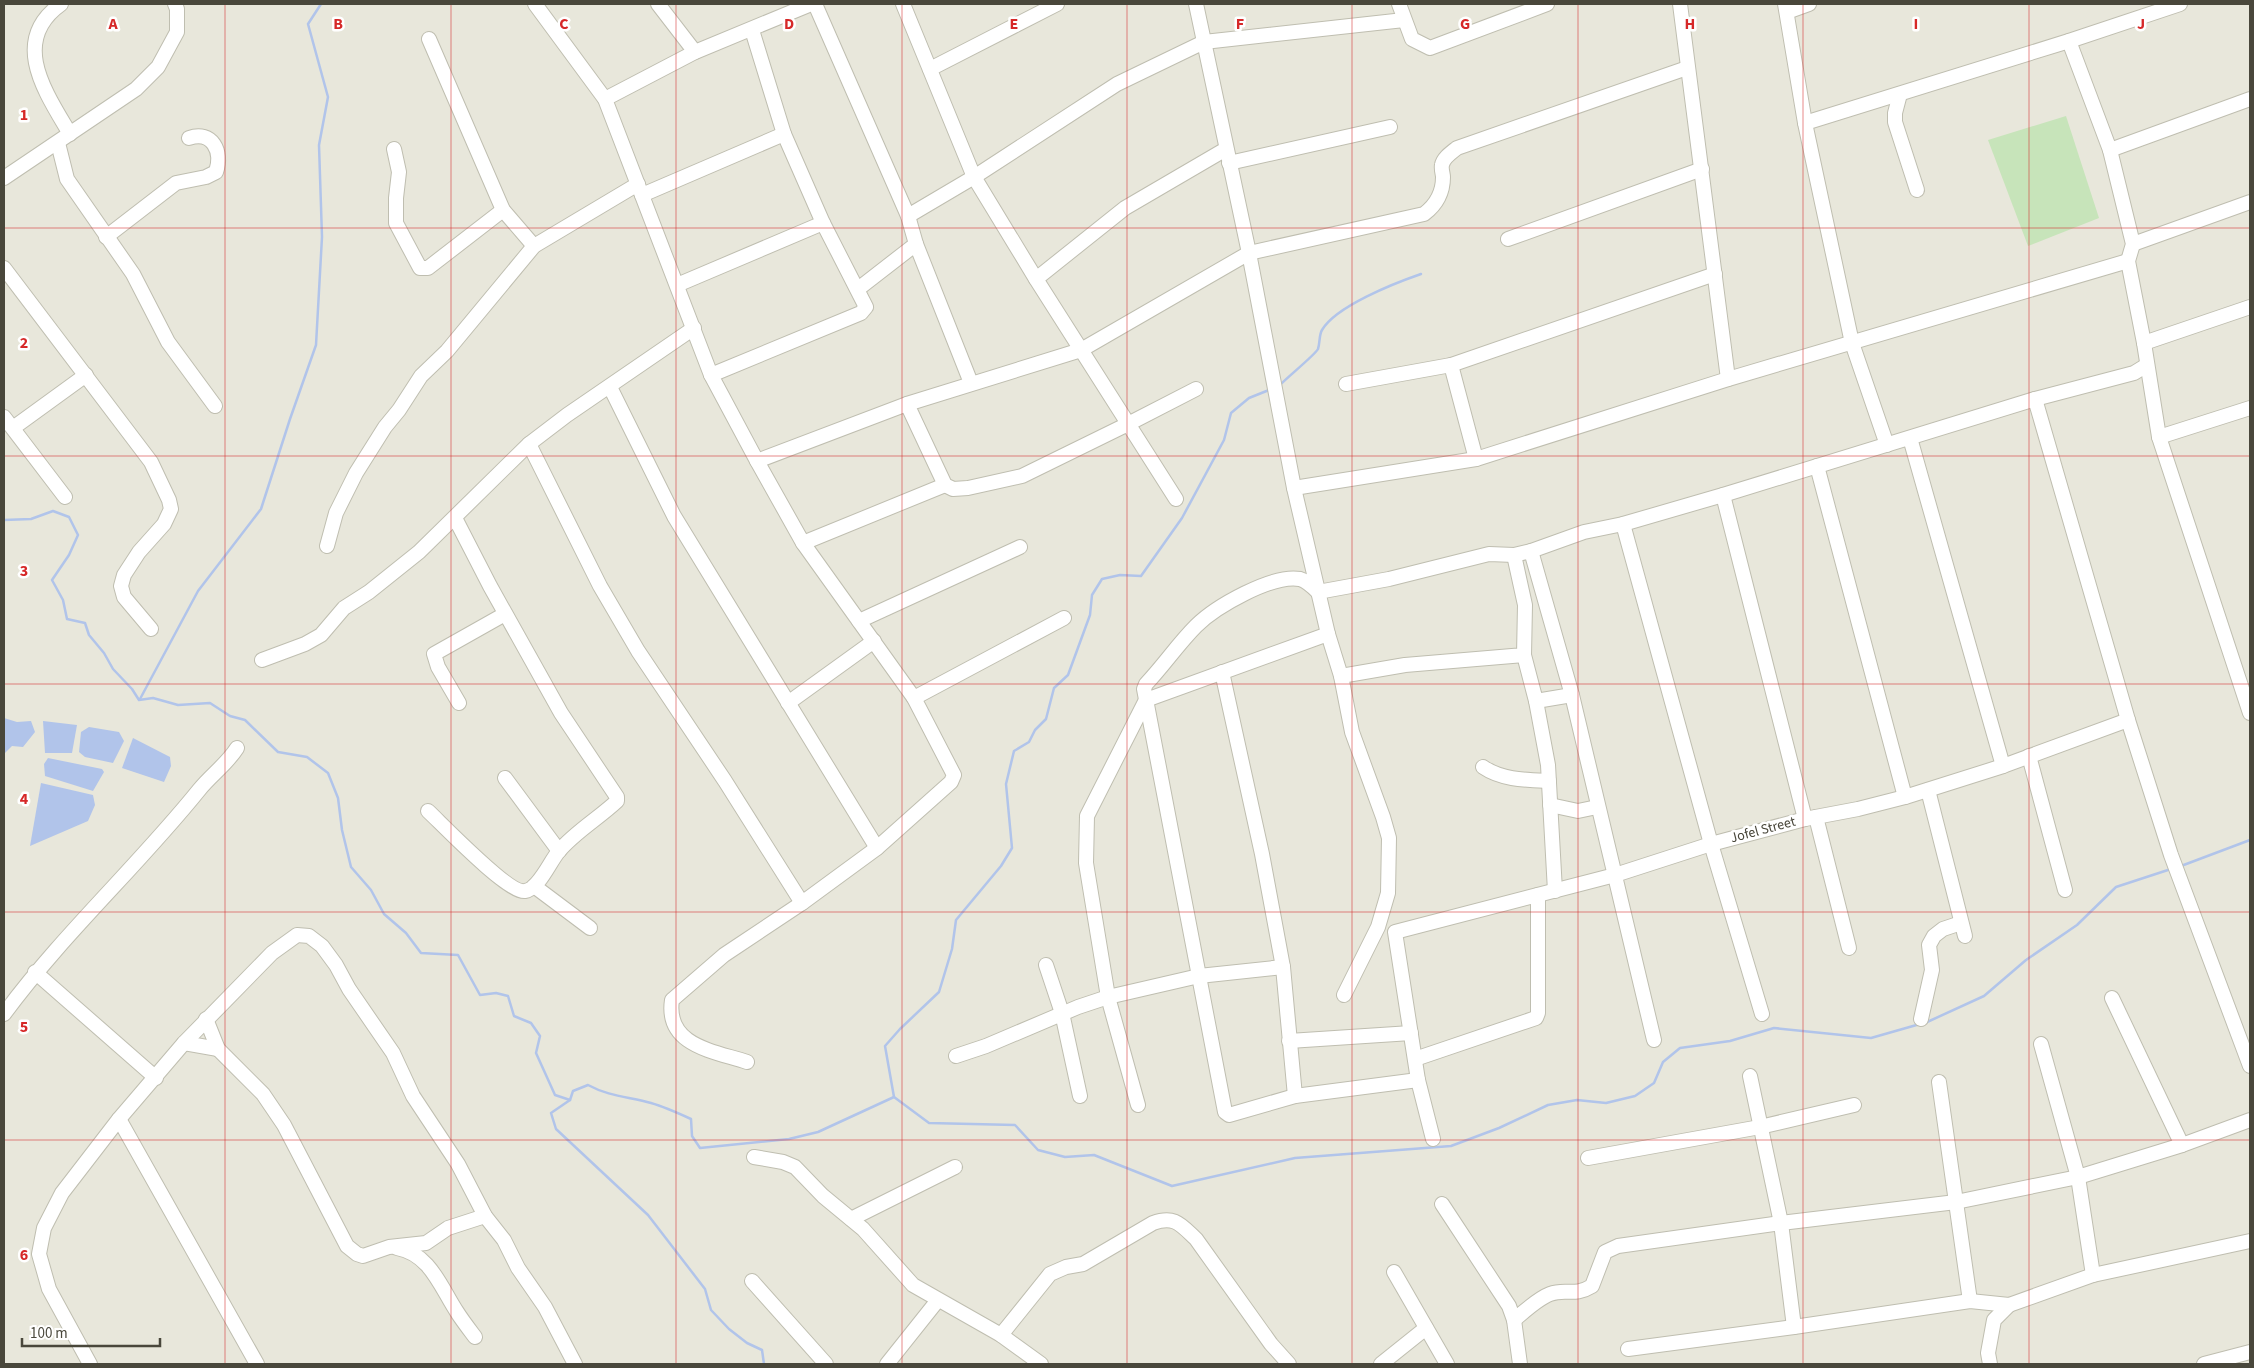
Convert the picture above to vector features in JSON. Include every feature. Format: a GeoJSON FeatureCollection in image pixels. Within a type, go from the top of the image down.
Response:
{"type":"FeatureCollection","features":[{"type":"Feature","properties":{"kind":"street"},"geometry":{"type":"LineString","coordinates":[[60,4],[52,10],[39,27],[34,50],[37,73],[70,134]]}},
{"type":"Feature","properties":{"kind":"street"},"geometry":{"type":"LineString","coordinates":[[4,178],[58,144],[136,89],[158,67],[177,32],[177,9],[175,4]]}},
{"type":"Feature","properties":{"kind":"street"},"geometry":{"type":"LineString","coordinates":[[534,4],[605,99],[711,374],[757,461],[803,543],[914,698],[954,778],[877,848],[724,955],[672,1000],[673,1026],[680,1034],[696,1045],[747,1062]]}},
{"type":"Feature","properties":{"kind":"street"},"geometry":{"type":"LineString","coordinates":[[658,4],[695,52]]}},
{"type":"Feature","properties":{"kind":"street"},"geometry":{"type":"LineString","coordinates":[[605,99],[695,52],[813,4],[908,216],[916,244],[972,383]]}},
{"type":"Feature","properties":{"kind":"street"},"geometry":{"type":"LineString","coordinates":[[903,4],[974,177],[1036,280],[1176,499]]}},
{"type":"Feature","properties":{"kind":"street"},"geometry":{"type":"LineString","coordinates":[[930,69],[1057,4]]}},
{"type":"Feature","properties":{"kind":"street"},"geometry":{"type":"LineString","coordinates":[[1196,4],[1250,253],[1294,488],[1318,592],[1341,676],[1352,732],[1387,831],[1389,861],[1388,893],[1378,927],[1344,995]]}},
{"type":"Feature","properties":{"kind":"street"},"geometry":{"type":"LineString","coordinates":[[1399,4],[1412,39],[1430,48],[1547,4]]}},
{"type":"Feature","properties":{"kind":"street"},"geometry":{"type":"LineString","coordinates":[[1680,4],[1728,379]]}},
{"type":"Feature","properties":{"kind":"street"},"geometry":{"type":"LineString","coordinates":[[1809,4],[1786,8],[1805,123],[1852,344],[1887,445]]}},
{"type":"Feature","properties":{"kind":"street"},"geometry":{"type":"LineString","coordinates":[[1805,123],[2069,41],[2180,4]]}},
{"type":"Feature","properties":{"kind":"street"},"geometry":{"type":"LineString","coordinates":[[908,216],[974,177],[1117,84],[1204,42],[1404,20]]}},
{"type":"Feature","properties":{"kind":"street"},"geometry":{"type":"LineString","coordinates":[[711,374],[861,313],[866,307],[858,288],[823,223],[784,134],[752,30]]}},
{"type":"Feature","properties":{"kind":"street"},"geometry":{"type":"LineString","coordinates":[[429,38],[503,210],[534,246]]}},
{"type":"Feature","properties":{"kind":"street"},"geometry":{"type":"LineString","coordinates":[[2069,41],[2110,150],[2133,244],[2128,261],[2144,343],[2159,437],[2246,690],[2250,713]]}},
{"type":"Feature","properties":{"kind":"street"},"geometry":{"type":"LineString","coordinates":[[757,461],[907,404],[1081,350],[1250,253],[1424,214],[1433,207],[1440,196],[1442,165],[1446,158],[1457,148],[1687,68]]}},
{"type":"Feature","properties":{"kind":"street"},"geometry":{"type":"LineString","coordinates":[[1900,94],[1895,113],[1895,122],[1917,190]]}},
{"type":"Feature","properties":{"kind":"street"},"geometry":{"type":"LineString","coordinates":[[2110,150],[2250,99]]}},
{"type":"Feature","properties":{"kind":"street"},"geometry":{"type":"LineString","coordinates":[[1229,163],[1390,127]]}},
{"type":"Feature","properties":{"kind":"street"},"geometry":{"type":"LineString","coordinates":[[327,546],[336,514],[344,497],[356,473],[384,428],[399,410],[421,376],[447,351],[534,246],[640,190],[784,134]]}},
{"type":"Feature","properties":{"kind":"street"},"geometry":{"type":"LineString","coordinates":[[106,237],[176,183],[206,177],[216,172],[219,163],[218,153],[210,140],[199,135],[189,138]]}},
{"type":"Feature","properties":{"kind":"street"},"geometry":{"type":"LineString","coordinates":[[58,144],[67,179],[133,274],[168,342],[214,406]]}},
{"type":"Feature","properties":{"kind":"street"},"geometry":{"type":"LineString","coordinates":[[394,149],[399,172],[396,223],[420,268],[428,268],[503,210]]}},
{"type":"Feature","properties":{"kind":"street"},"geometry":{"type":"LineString","coordinates":[[1036,280],[1125,208],[1226,149]]}},
{"type":"Feature","properties":{"kind":"street"},"geometry":{"type":"LineString","coordinates":[[1508,238],[1702,169]]}},
{"type":"Feature","properties":{"kind":"street"},"geometry":{"type":"LineString","coordinates":[[2133,244],[2250,202]]}},
{"type":"Feature","properties":{"kind":"street"},"geometry":{"type":"LineString","coordinates":[[677,285],[823,223]]}},
{"type":"Feature","properties":{"kind":"street"},"geometry":{"type":"LineString","coordinates":[[858,288],[916,244]]}},
{"type":"Feature","properties":{"kind":"street"},"geometry":{"type":"LineString","coordinates":[[1294,488],[1476,459],[1728,379],[1852,344],[2128,261]]}},
{"type":"Feature","properties":{"kind":"street"},"geometry":{"type":"LineString","coordinates":[[4,268],[151,462],[169,500],[170,509],[164,524],[138,552],[124,575],[121,586],[124,597],[152,629]]}},
{"type":"Feature","properties":{"kind":"street"},"geometry":{"type":"LineString","coordinates":[[1346,384],[1451,365],[1715,274]]}},
{"type":"Feature","properties":{"kind":"street"},"geometry":{"type":"LineString","coordinates":[[2144,343],[2250,307]]}},
{"type":"Feature","properties":{"kind":"street"},"geometry":{"type":"LineString","coordinates":[[262,660],[305,644],[320,635],[344,608],[369,592],[412,558],[529,444],[567,415],[694,328]]}},
{"type":"Feature","properties":{"kind":"street"},"geometry":{"type":"LineString","coordinates":[[1451,365],[1476,459]]}},
{"type":"Feature","properties":{"kind":"street"},"geometry":{"type":"LineString","coordinates":[[1418,1080],[1295,1096],[1230,1114],[1226,1112],[1144,689],[1146,684],[1198,624],[1248,592],[1280,580],[1303,580],[1318,592],[1389,578],[1489,554],[1514,556],[1584,532],[1623,524],[2035,399],[2134,373],[2147,365]]}},
{"type":"Feature","properties":{"kind":"street"},"geometry":{"type":"LineString","coordinates":[[65,497],[8,422],[86,375]]}},
{"type":"Feature","properties":{"kind":"street"},"geometry":{"type":"LineString","coordinates":[[610,387],[674,516],[877,848]]}},
{"type":"Feature","properties":{"kind":"street"},"geometry":{"type":"LineString","coordinates":[[907,404],[945,485],[953,489],[968,488],[1022,476],[1196,388]]}},
{"type":"Feature","properties":{"kind":"street"},"geometry":{"type":"LineString","coordinates":[[2035,399],[2128,720],[2171,855],[2250,1066]]}},
{"type":"Feature","properties":{"kind":"street"},"geometry":{"type":"LineString","coordinates":[[2159,437],[2250,408]]}},
{"type":"Feature","properties":{"kind":"street"},"geometry":{"type":"LineString","coordinates":[[1910,438],[2003,766]]}},
{"type":"Feature","properties":{"kind":"street"},"geometry":{"type":"LineString","coordinates":[[529,444],[600,586],[638,651],[725,781],[802,902]]}},
{"type":"Feature","properties":{"kind":"street"},"geometry":{"type":"LineString","coordinates":[[1817,466],[1905,797]]}},
{"type":"Feature","properties":{"kind":"street"},"geometry":{"type":"LineString","coordinates":[[803,543],[945,485]]}},
{"type":"Feature","properties":{"kind":"street"},"geometry":{"type":"LineString","coordinates":[[1723,495],[1811,818],[1850,948]]}},
{"type":"Feature","properties":{"kind":"street"},"geometry":{"type":"LineString","coordinates":[[428,810],[490,870],[517,890],[524,892],[534,886],[559,851],[617,801],[617,797],[562,713],[505,614],[455,518]]}},
{"type":"Feature","properties":{"kind":"street"},"geometry":{"type":"LineString","coordinates":[[1623,524],[1711,844],[1762,1014]]}},
{"type":"Feature","properties":{"kind":"street"},"geometry":{"type":"LineString","coordinates":[[859,621],[1020,547]]}},
{"type":"Feature","properties":{"kind":"street"},"geometry":{"type":"LineString","coordinates":[[1531,551],[1572,694],[1597,807],[1654,1040]]}},
{"type":"Feature","properties":{"kind":"street"},"geometry":{"type":"LineString","coordinates":[[1514,556],[1525,605],[1524,654],[1536,701],[1549,781],[1555,891]]}},
{"type":"Feature","properties":{"kind":"street"},"geometry":{"type":"LineString","coordinates":[[459,703],[438,667],[434,654],[505,614]]}},
{"type":"Feature","properties":{"kind":"street"},"geometry":{"type":"LineString","coordinates":[[914,698],[1064,618]]}},
{"type":"Feature","properties":{"kind":"street"},"geometry":{"type":"LineString","coordinates":[[1138,1105],[1108,997],[1086,863],[1087,816],[1146,700],[1328,634]]}},
{"type":"Feature","properties":{"kind":"street"},"geometry":{"type":"LineString","coordinates":[[788,703],[874,641]]}},
{"type":"Feature","properties":{"kind":"street"},"geometry":{"type":"LineString","coordinates":[[1341,676],[1405,666],[1524,654]]}},
{"type":"Feature","properties":{"kind":"street"},"geometry":{"type":"LineString","coordinates":[[1222,672],[1262,854],[1283,967],[1295,1096]]}},
{"type":"Feature","properties":{"kind":"street"},"geometry":{"type":"LineString","coordinates":[[1536,701],[1572,694]]}},
{"type":"Feature","properties":{"kind":"street","name":"Jofel Street"},"geometry":{"type":"LineString","coordinates":[[1411,1033],[1395,932],[1615,875],[1711,844],[1811,818],[1905,797],[2003,766],[2128,720]]}},
{"type":"Feature","properties":{"kind":"street"},"geometry":{"type":"LineString","coordinates":[[4,1014],[35,972],[183,810],[209,776],[231,758],[237,748]]}},
{"type":"Feature","properties":{"kind":"street"},"geometry":{"type":"LineString","coordinates":[[2030,756],[2065,890]]}},
{"type":"Feature","properties":{"kind":"street"},"geometry":{"type":"LineString","coordinates":[[1483,767],[1495,775],[1524,780],[1549,781]]}},
{"type":"Feature","properties":{"kind":"street"},"geometry":{"type":"LineString","coordinates":[[505,778],[559,851]]}},
{"type":"Feature","properties":{"kind":"street"},"geometry":{"type":"LineString","coordinates":[[1921,1019],[1932,970],[1929,945],[1934,936],[1943,928],[1963,930],[1928,790]]}},
{"type":"Feature","properties":{"kind":"street"},"geometry":{"type":"LineString","coordinates":[[1550,805],[1578,811],[1597,807]]}},
{"type":"Feature","properties":{"kind":"street"},"geometry":{"type":"LineString","coordinates":[[534,886],[590,928]]}},
{"type":"Feature","properties":{"kind":"street"},"geometry":{"type":"LineString","coordinates":[[1415,1059],[1536,1018],[1538,1013],[1538,895]]}},
{"type":"Feature","properties":{"kind":"street"},"geometry":{"type":"LineString","coordinates":[[90,1364],[49,1288],[39,1254],[44,1228],[62,1193],[119,1120],[184,1043],[272,953],[297,935],[309,936],[322,946],[332,959],[393,1054],[414,1096],[458,1164],[485,1216],[504,1240],[518,1268],[545,1307],[575,1364]]}},
{"type":"Feature","properties":{"kind":"street"},"geometry":{"type":"LineString","coordinates":[[1046,965],[1062,1013],[1080,1096]]}},
{"type":"Feature","properties":{"kind":"street"},"geometry":{"type":"LineString","coordinates":[[956,1056],[986,1046],[1062,1013],[1108,997],[1199,976],[1283,967]]}},
{"type":"Feature","properties":{"kind":"street"},"geometry":{"type":"LineString","coordinates":[[35,972],[156,1078]]}},
{"type":"Feature","properties":{"kind":"street"},"geometry":{"type":"LineString","coordinates":[[2112,998],[2182,1145]]}},
{"type":"Feature","properties":{"kind":"street"},"geometry":{"type":"LineString","coordinates":[[206,1019],[218,1049],[263,1094],[284,1125],[347,1246],[356,1254],[363,1256],[388,1247],[426,1243],[448,1228],[485,1216]]}},
{"type":"Feature","properties":{"kind":"street"},"geometry":{"type":"LineString","coordinates":[[1290,1041],[1411,1033],[1418,1080],[1433,1139]]}},
{"type":"Feature","properties":{"kind":"street"},"geometry":{"type":"LineString","coordinates":[[184,1043],[218,1049]]}},
{"type":"Feature","properties":{"kind":"street"},"geometry":{"type":"LineString","coordinates":[[2041,1044],[2078,1177],[2093,1276]]}},
{"type":"Feature","properties":{"kind":"street"},"geometry":{"type":"LineString","coordinates":[[1750,1076],[1781,1223],[1794,1327]]}},
{"type":"Feature","properties":{"kind":"street"},"geometry":{"type":"LineString","coordinates":[[1939,1082],[1970,1301]]}},
{"type":"Feature","properties":{"kind":"street"},"geometry":{"type":"LineString","coordinates":[[1588,1158],[1760,1126],[1854,1105]]}},
{"type":"Feature","properties":{"kind":"street"},"geometry":{"type":"LineString","coordinates":[[119,1120],[257,1364]]}},
{"type":"Feature","properties":{"kind":"street"},"geometry":{"type":"LineString","coordinates":[[1514,1320],[1550,1294],[1561,1291],[1576,1293],[1592,1286],[1605,1252],[1610,1248],[1781,1223],[1956,1202],[2078,1177],[2182,1145],[2250,1120]]}},
{"type":"Feature","properties":{"kind":"street"},"geometry":{"type":"LineString","coordinates":[[754,1157],[782,1162],[794,1167],[823,1196],[863,1229],[913,1285],[1001,1335],[1041,1364]]}},
{"type":"Feature","properties":{"kind":"street"},"geometry":{"type":"LineString","coordinates":[[851,1219],[954,1167]]}},
{"type":"Feature","properties":{"kind":"street"},"geometry":{"type":"LineString","coordinates":[[1442,1204],[1509,1306],[1514,1320],[1520,1364]]}},
{"type":"Feature","properties":{"kind":"street"},"geometry":{"type":"LineString","coordinates":[[1001,1335],[1050,1274],[1066,1266],[1083,1264],[1153,1223],[1165,1219],[1174,1220],[1196,1239],[1271,1344],[1289,1364]]}},
{"type":"Feature","properties":{"kind":"street"},"geometry":{"type":"LineString","coordinates":[[1628,1348],[1794,1327],[1970,1301],[2009,1305],[2093,1276],[2250,1241]]}},
{"type":"Feature","properties":{"kind":"street"},"geometry":{"type":"LineString","coordinates":[[388,1247],[406,1250],[423,1260],[436,1276],[456,1311],[475,1338]]}},
{"type":"Feature","properties":{"kind":"street"},"geometry":{"type":"LineString","coordinates":[[1394,1272],[1447,1364]]}},
{"type":"Feature","properties":{"kind":"street"},"geometry":{"type":"LineString","coordinates":[[752,1281],[826,1364]]}},
{"type":"Feature","properties":{"kind":"street"},"geometry":{"type":"LineString","coordinates":[[886,1364],[938,1300]]}},
{"type":"Feature","properties":{"kind":"street"},"geometry":{"type":"LineString","coordinates":[[1990,1364],[1988,1353],[1994,1320],[2009,1305]]}},
{"type":"Feature","properties":{"kind":"street"},"geometry":{"type":"LineString","coordinates":[[1381,1364],[1426,1328]]}},
{"type":"Feature","properties":{"kind":"street"},"geometry":{"type":"LineString","coordinates":[[2204,1364],[2250,1352]]}},
{"type":"Feature","properties":{"kind":"shaded area"},"geometry":{"type":"Polygon","coordinates":[[[4,4],[2250,4],[2250,1364],[4,1364],[4,4]]]}},
{"type":"Feature","properties":{"kind":"green space"},"geometry":{"type":"Polygon","coordinates":[[[2066,116],[2099,218],[2028,246],[1988,140],[2066,116]]]}},
{"type":"Feature","properties":{"kind":"water"},"geometry":{"type":"Polygon","coordinates":[[[4,718],[17,722],[31,721],[35,732],[23,747],[12,746],[4,754],[4,718]]]}},
{"type":"Feature","properties":{"kind":"water"},"geometry":{"type":"Polygon","coordinates":[[[43,721],[77,725],[72,753],[45,753],[43,721]]]}},
{"type":"Feature","properties":{"kind":"water"},"geometry":{"type":"Polygon","coordinates":[[[89,727],[119,732],[124,741],[113,763],[85,757],[79,752],[81,732],[89,727]]]}},
{"type":"Feature","properties":{"kind":"water"},"geometry":{"type":"Polygon","coordinates":[[[133,738],[170,757],[171,766],[164,782],[122,768],[133,738]]]}},
{"type":"Feature","properties":{"kind":"water"},"geometry":{"type":"Polygon","coordinates":[[[48,758],[102,769],[104,772],[93,791],[45,776],[44,764],[48,758]]]}},
{"type":"Feature","properties":{"kind":"water"},"geometry":{"type":"Polygon","coordinates":[[[41,783],[93,795],[95,805],[88,821],[30,846],[41,783]]]}},
{"type":"Feature","properties":{"kind":"waterway"},"geometry":{"type":"LineString","coordinates":[[140,699],[198,591],[261,509],[316,345],[322,237],[319,145],[328,97],[308,24],[321,4]]}},
{"type":"Feature","properties":{"kind":"waterway"},"geometry":{"type":"LineString","coordinates":[[1279,386],[1318,349],[1322,330],[1340,312],[1367,296],[1421,274]]}},
{"type":"Feature","properties":{"kind":"waterway"},"geometry":{"type":"LineString","coordinates":[[1269,390],[1249,398],[1231,413],[1224,440],[1182,518],[1141,576],[1120,575],[1102,579],[1092,595],[1090,615],[1068,675],[1054,688],[1046,719],[1035,730],[1029,742],[1014,751],[1006,784],[1012,848],[1001,866],[956,920],[952,949],[939,992],[885,1046],[894,1097],[929,1123],[1015,1125],[1038,1150],[1065,1157],[1094,1155],[1172,1186],[1295,1158],[1451,1146],[1499,1128],[1548,1105],[1577,1100],[1606,1103],[1635,1096],[1654,1083],[1663,1062],[1680,1048],[1730,1041],[1774,1028],[1871,1038],[1920,1024]]}},
{"type":"Feature","properties":{"kind":"waterway"},"geometry":{"type":"LineString","coordinates":[[4,520],[31,519],[53,511],[69,517],[78,535],[69,555],[52,580],[63,600],[67,619],[85,623],[89,635],[104,653],[113,669],[132,689],[139,700],[153,698],[178,705],[210,703],[230,716],[245,720],[278,752],[307,757],[328,773],[338,798],[342,830],[351,867],[371,890],[384,914],[406,933],[421,953],[458,955],[480,995],[496,993],[508,996],[514,1016],[531,1023],[540,1036],[536,1053],[555,1095],[570,1100]]}},
{"type":"Feature","properties":{"kind":"waterway"},"geometry":{"type":"LineString","coordinates":[[2181,866],[2250,840]]}},
{"type":"Feature","properties":{"kind":"waterway"},"geometry":{"type":"LineString","coordinates":[[1925,1023],[1984,996],[2026,960],[2077,925],[2116,887],[2171,869]]}},
{"type":"Feature","properties":{"kind":"waterway"},"geometry":{"type":"LineString","coordinates":[[764,1364],[762,1350],[747,1343],[729,1329],[711,1310],[705,1289],[648,1215],[556,1129],[551,1113],[570,1100],[573,1091],[588,1085],[611,1094],[656,1105],[691,1119],[692,1136],[700,1148],[789,1139],[818,1132],[894,1097]]}}]}
